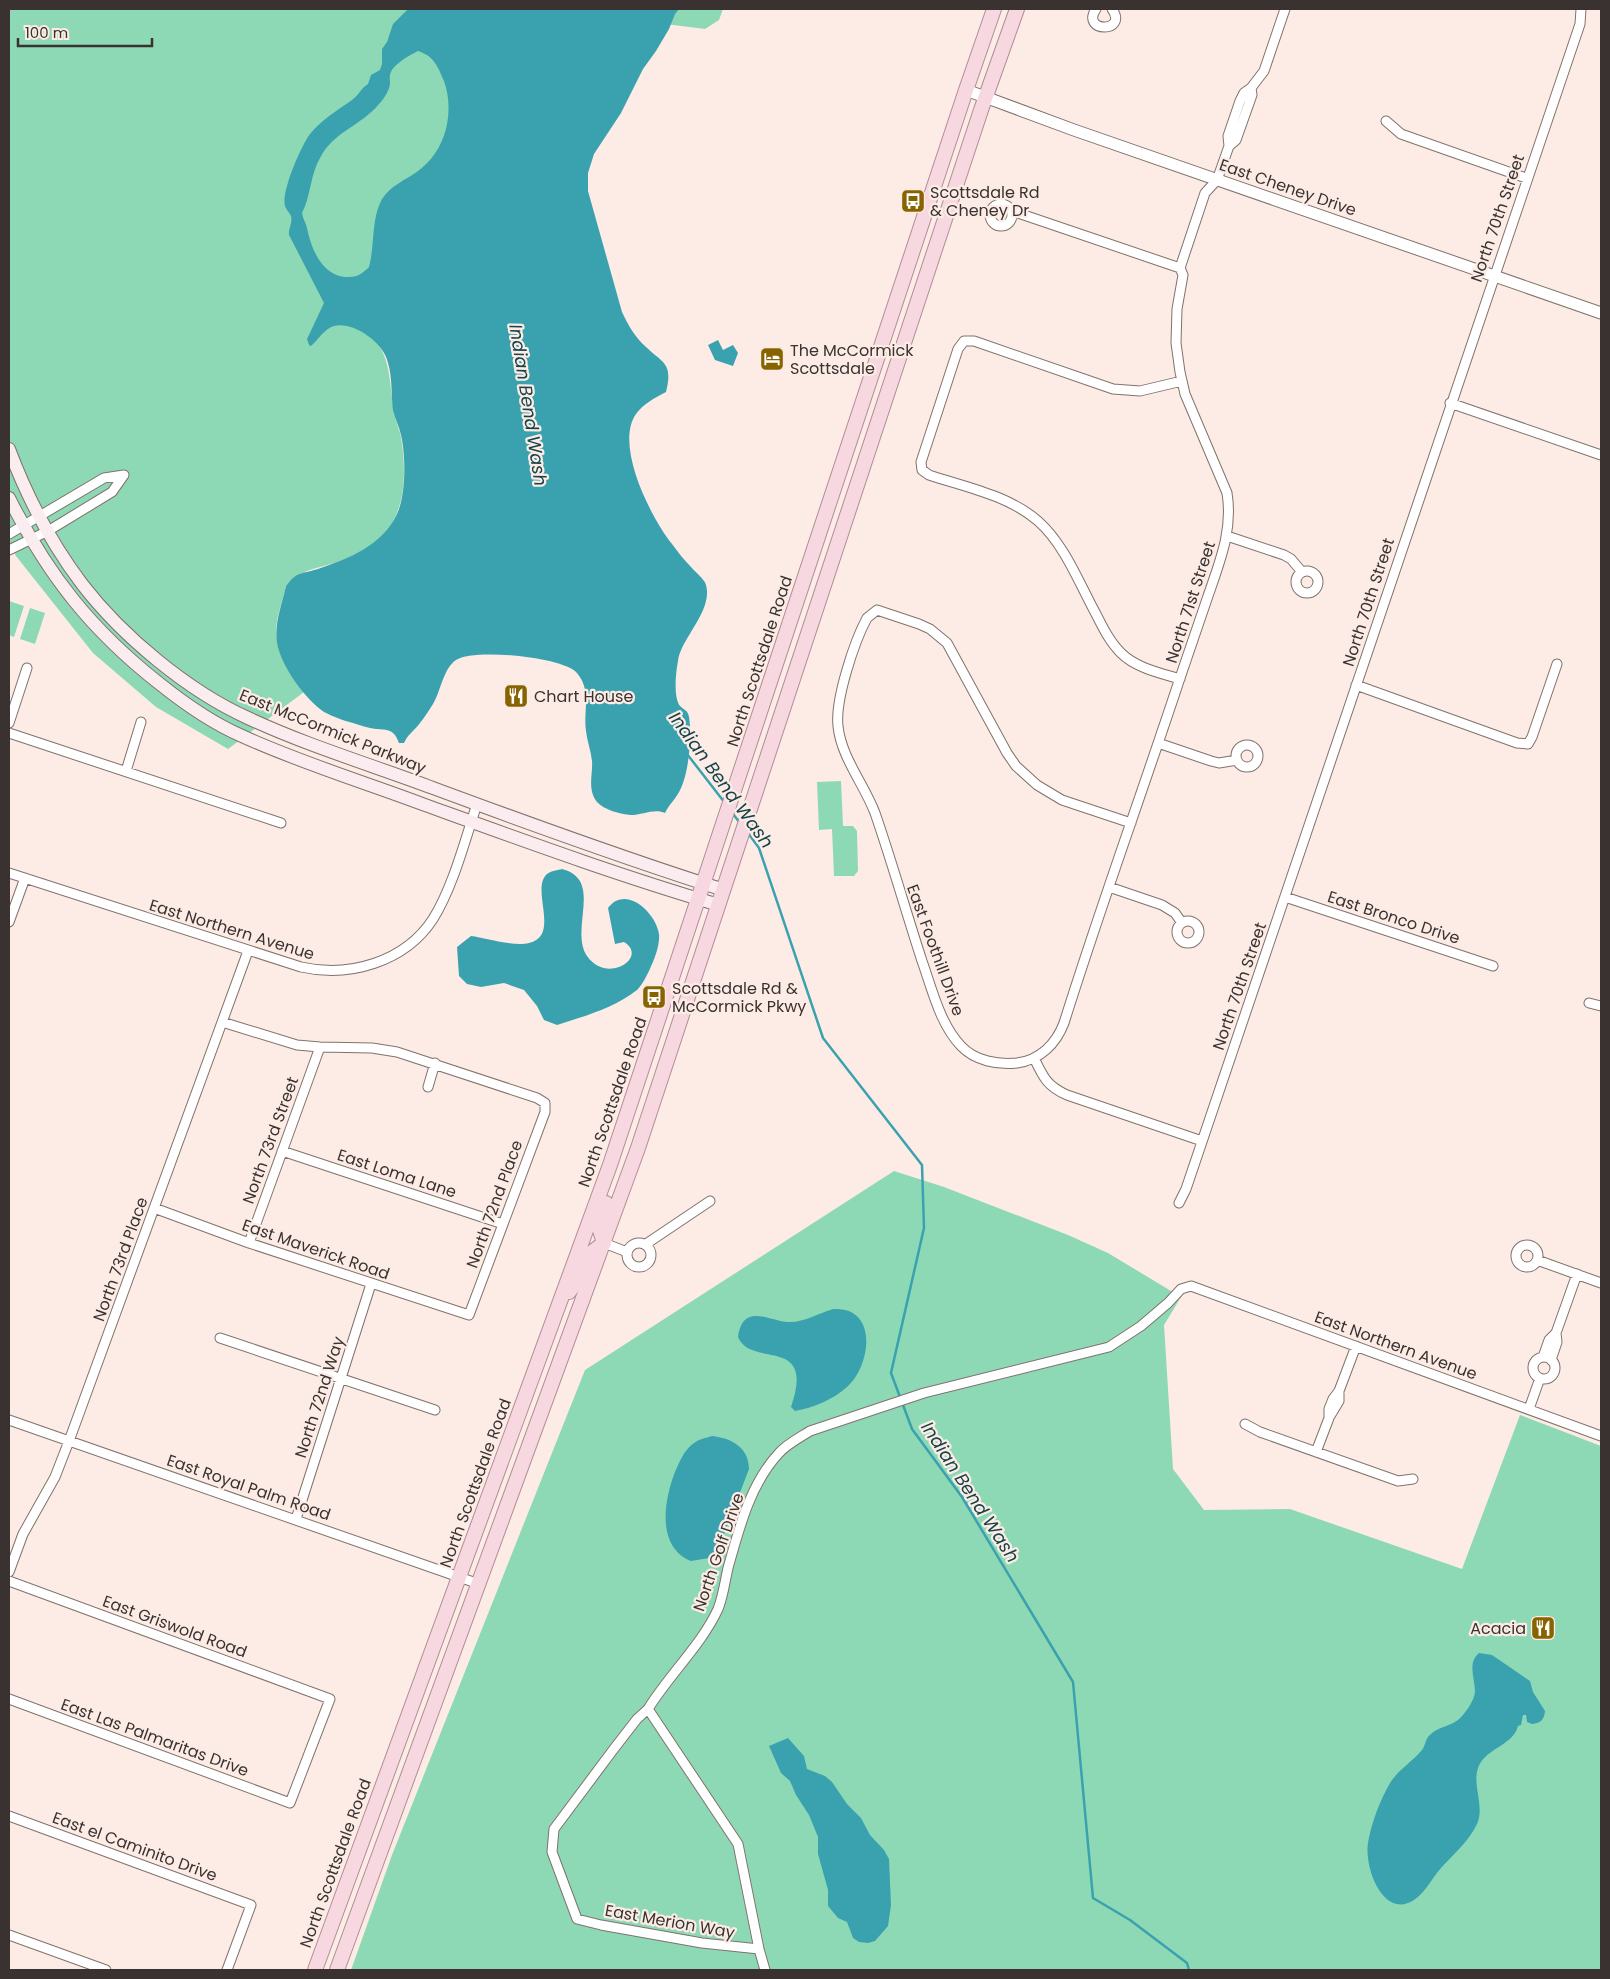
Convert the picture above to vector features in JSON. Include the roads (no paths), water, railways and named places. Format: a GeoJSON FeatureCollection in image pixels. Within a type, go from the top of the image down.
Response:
{"type":"FeatureCollection","features":[{"type":"Feature","properties":{"kind":"main road","name":"North Scottsdale Road"},"geometry":{"type":"LineString","coordinates":[[314,1970],[610,1165],[994,9]]}},
{"type":"Feature","properties":{"kind":"main road"},"geometry":{"type":"LineString","coordinates":[[337,1970],[662,1080],[985,98],[1017,9]]}},
{"type":"Feature","properties":{"kind":"main road","name":"East McCormick Parkway"},"geometry":{"type":"LineString","coordinates":[[9,449],[39,517],[83,585],[138,643],[186,683],[247,718],[477,804],[704,884],[725,888]]}},
{"type":"Feature","properties":{"kind":"main road"},"geometry":{"type":"LineString","coordinates":[[9,498],[23,526],[48,567],[70,597],[100,632],[130,661],[175,696],[205,716],[241,736],[296,759],[576,859],[718,905]]}},
{"type":"Feature","properties":{"kind":"main road"},"geometry":{"type":"LineString","coordinates":[[175,696],[186,683]]}},
{"type":"Feature","properties":{"kind":"main road"},"geometry":{"type":"LineString","coordinates":[[604,1243],[599,1227],[615,1180],[610,1165]]}},
{"type":"Feature","properties":{"kind":"main road"},"geometry":{"type":"LineString","coordinates":[[557,1310],[580,1276],[588,1256],[604,1243]]}},
{"type":"Feature","properties":{"kind":"street"},"geometry":{"type":"LineString","coordinates":[[1096,9],[1093,20],[1097,26],[1104,28],[1111,26],[1115,20],[1115,13],[1112,9]]}},
{"type":"Feature","properties":{"kind":"street","name":"North 71st Street"},"geometry":{"type":"LineString","coordinates":[[1034,1058],[1054,1042],[1061,1030],[1227,536],[1230,507],[1227,493],[1185,394],[1182,381],[1176,343],[1177,309],[1183,275],[1180,268],[1205,193],[1217,180],[1229,146],[1236,140],[1237,125],[1252,95],[1251,88],[1264,71],[1285,9]]}},
{"type":"Feature","properties":{"kind":"street","name":"North 70th Street"},"geometry":{"type":"LineString","coordinates":[[1179,1203],[1285,897],[1526,178],[1580,24],[1580,9]]}},
{"type":"Feature","properties":{"kind":"street","name":"East Cheney Drive"},"geometry":{"type":"LineString","coordinates":[[966,90],[1066,128],[1601,313]]}},
{"type":"Feature","properties":{"kind":"street"},"geometry":{"type":"LineString","coordinates":[[1386,121],[1401,134],[1526,178]]}},
{"type":"Feature","properties":{"kind":"street"},"geometry":{"type":"LineString","coordinates":[[1013,214],[1018,213],[1180,268]]}},
{"type":"Feature","properties":{"kind":"street"},"geometry":{"type":"LineString","coordinates":[[1180,680],[1146,668],[1122,654],[1104,630],[1062,550],[1051,534],[1038,521],[1007,502],[929,476],[922,470],[920,462],[958,349],[964,341],[974,341],[1113,389],[1140,391],[1182,381]]}},
{"type":"Feature","properties":{"kind":"street"},"geometry":{"type":"LineString","coordinates":[[1450,403],[1601,455]]}},
{"type":"Feature","properties":{"kind":"street"},"geometry":{"type":"LineString","coordinates":[[9,534],[104,478],[124,475],[112,492],[48,531],[9,550]]}},
{"type":"Feature","properties":{"kind":"street"},"geometry":{"type":"LineString","coordinates":[[1227,536],[1284,555],[1291,559],[1302,572]]}},
{"type":"Feature","properties":{"kind":"street","name":"East Foothill Drive"},"geometry":{"type":"LineString","coordinates":[[1034,1058],[1008,1064],[990,1062],[980,1059],[961,1046],[948,1026],[930,985],[874,812],[841,740],[838,718],[840,694],[863,624],[871,613],[876,610],[883,611],[919,624],[930,629],[947,643],[1007,753],[1016,766],[1037,785],[1062,800],[1131,823]]}},
{"type":"Feature","properties":{"kind":"street"},"geometry":{"type":"LineString","coordinates":[[1356,685],[1517,743],[1528,744],[1558,664]]}},
{"type":"Feature","properties":{"kind":"street"},"geometry":{"type":"LineString","coordinates":[[9,723],[27,668]]}},
{"type":"Feature","properties":{"kind":"street"},"geometry":{"type":"LineString","coordinates":[[126,770],[141,722]]}},
{"type":"Feature","properties":{"kind":"street"},"geometry":{"type":"LineString","coordinates":[[9,733],[126,770],[281,823]]}},
{"type":"Feature","properties":{"kind":"street"},"geometry":{"type":"LineString","coordinates":[[1158,744],[1211,761],[1237,760]]}},
{"type":"Feature","properties":{"kind":"street","name":"East Northern Avenue"},"geometry":{"type":"LineString","coordinates":[[9,873],[301,967],[332,972],[365,968],[396,953],[421,933],[432,920],[452,875],[477,804]]}},
{"type":"Feature","properties":{"kind":"street"},"geometry":{"type":"LineString","coordinates":[[9,922],[25,878]]}},
{"type":"Feature","properties":{"kind":"street"},"geometry":{"type":"LineString","coordinates":[[1110,887],[1170,909],[1182,924]]}},
{"type":"Feature","properties":{"kind":"street","name":"East Bronco Drive"},"geometry":{"type":"LineString","coordinates":[[1285,897],[1493,966]]}},
{"type":"Feature","properties":{"kind":"street","name":"North 73rd Place"},"geometry":{"type":"LineString","coordinates":[[9,1572],[23,1534],[55,1477],[70,1441],[248,951]]}},
{"type":"Feature","properties":{"kind":"street"},"geometry":{"type":"LineString","coordinates":[[1589,1003],[1601,1006]]}},
{"type":"Feature","properties":{"kind":"street"},"geometry":{"type":"LineString","coordinates":[[222,1022],[297,1045],[385,1049],[435,1063],[428,1086]]}},
{"type":"Feature","properties":{"kind":"street","name":"North 73rd Street"},"geometry":{"type":"LineString","coordinates":[[249,1243],[320,1047]]}},
{"type":"Feature","properties":{"kind":"street"},"geometry":{"type":"LineString","coordinates":[[1034,1058],[1044,1078],[1056,1090],[1202,1140]]}},
{"type":"Feature","properties":{"kind":"street","name":"North 72nd Place"},"geometry":{"type":"LineString","coordinates":[[435,1063],[537,1098],[545,1103],[545,1112],[469,1316]]}},
{"type":"Feature","properties":{"kind":"street","name":"East Loma Lane"},"geometry":{"type":"LineString","coordinates":[[282,1151],[503,1224]]}},
{"type":"Feature","properties":{"kind":"street"},"geometry":{"type":"LineString","coordinates":[[646,1244],[651,1254],[649,1262],[642,1266],[631,1264],[628,1261],[627,1252],[634,1243],[646,1244],[710,1201]]}},
{"type":"Feature","properties":{"kind":"street","name":"East Maverick Road"},"geometry":{"type":"LineString","coordinates":[[154,1208],[249,1243],[469,1316]]}},
{"type":"Feature","properties":{"kind":"street"},"geometry":{"type":"LineString","coordinates":[[604,1243],[627,1252]]}},
{"type":"Feature","properties":{"kind":"street"},"geometry":{"type":"LineString","coordinates":[[1537,1260],[1601,1283]]}},
{"type":"Feature","properties":{"kind":"street"},"geometry":{"type":"LineString","coordinates":[[1547,1359],[1549,1340],[1556,1333],[1577,1274]]}},
{"type":"Feature","properties":{"kind":"street","name":"North 72nd Way"},"geometry":{"type":"LineString","coordinates":[[296,1519],[371,1284]]}},
{"type":"Feature","properties":{"kind":"street","name":"East Northern Avenue"},"geometry":{"type":"LineString","coordinates":[[1181,1289],[1191,1286],[1198,1288],[1601,1436]]}},
{"type":"Feature","properties":{"kind":"street","name":"North Golf Drive"},"geometry":{"type":"LineString","coordinates":[[577,1919],[552,1852],[554,1829],[637,1719],[648,1709],[659,1690],[704,1633],[719,1607],[740,1525],[747,1507],[768,1466],[786,1446],[810,1431],[924,1393],[1109,1347],[1141,1326],[1181,1289]]}},
{"type":"Feature","properties":{"kind":"street"},"geometry":{"type":"LineString","coordinates":[[220,1338],[436,1410]]}},
{"type":"Feature","properties":{"kind":"street"},"geometry":{"type":"LineString","coordinates":[[1316,1452],[1329,1418],[1335,1411],[1339,1401],[1339,1391],[1356,1346]]}},
{"type":"Feature","properties":{"kind":"street"},"geometry":{"type":"LineString","coordinates":[[1547,1359],[1554,1366],[1553,1374],[1548,1378],[1540,1378],[1535,1373],[1533,1366],[1537,1360],[1547,1359]]}},
{"type":"Feature","properties":{"kind":"street"},"geometry":{"type":"LineString","coordinates":[[1529,1409],[1540,1378]]}},
{"type":"Feature","properties":{"kind":"street","name":"East Royal Palm Road"},"geometry":{"type":"LineString","coordinates":[[9,1420],[478,1584]]}},
{"type":"Feature","properties":{"kind":"street"},"geometry":{"type":"LineString","coordinates":[[1245,1424],[1260,1432],[1398,1481],[1413,1479]]}},
{"type":"Feature","properties":{"kind":"street","name":"East Griswold Road"},"geometry":{"type":"LineString","coordinates":[[9,1581],[330,1699],[290,1803]]}},
{"type":"Feature","properties":{"kind":"street","name":"East Las Palmaritas Drive"},"geometry":{"type":"LineString","coordinates":[[9,1699],[290,1803]]}},
{"type":"Feature","properties":{"kind":"street"},"geometry":{"type":"LineString","coordinates":[[648,1709],[738,1844],[765,1970]]}},
{"type":"Feature","properties":{"kind":"street","name":"East el Caminito Drive"},"geometry":{"type":"LineString","coordinates":[[9,1816],[251,1905],[227,1970]]}},
{"type":"Feature","properties":{"kind":"street","name":"East Merion Way"},"geometry":{"type":"LineString","coordinates":[[577,1919],[702,1943],[759,1949]]}},
{"type":"Feature","properties":{"kind":"street"},"geometry":{"type":"LineString","coordinates":[[9,1935],[105,1970]]}},
{"type":"Feature","properties":{"kind":"water"},"geometry":{"type":"Polygon","coordinates":[[[408,9],[679,9],[656,51],[643,69],[621,113],[594,154],[588,173],[588,191],[622,312],[638,339],[665,365],[668,375],[666,392],[642,407],[636,414],[630,427],[629,444],[632,462],[654,517],[679,553],[703,579],[707,589],[703,610],[680,653],[678,661],[676,697],[680,706],[687,711],[688,715],[690,725],[689,753],[684,781],[665,813],[657,811],[631,815],[617,813],[597,802],[591,787],[592,761],[585,724],[586,694],[582,680],[569,667],[518,656],[481,655],[466,656],[456,660],[448,669],[436,699],[425,716],[404,743],[399,743],[395,735],[390,731],[373,729],[342,720],[324,712],[302,691],[283,662],[279,652],[276,636],[286,586],[297,575],[341,561],[374,542],[391,525],[397,514],[404,486],[404,454],[401,435],[393,410],[387,359],[381,348],[363,332],[341,325],[331,327],[311,346],[309,345],[307,339],[324,303],[289,235],[291,219],[285,199],[293,169],[310,134],[324,120],[354,98],[368,84],[371,75],[380,70],[382,49],[387,42],[393,24],[408,9]],[[418,51],[395,66],[390,74],[389,87],[383,100],[372,112],[333,141],[317,165],[302,213],[315,253],[332,273],[349,277],[362,273],[369,267],[376,215],[382,199],[394,186],[428,163],[446,130],[449,105],[444,81],[432,59],[418,51]]]}},
{"type":"Feature","properties":{"kind":"water"},"geometry":{"type":"Polygon","coordinates":[[[718,340],[723,350],[733,345],[738,353],[733,366],[715,360],[708,345],[718,340]]]}},
{"type":"Feature","properties":{"kind":"water"},"geometry":{"type":"Polygon","coordinates":[[[562,869],[574,875],[581,883],[584,894],[582,945],[587,956],[595,964],[605,968],[614,968],[622,966],[629,961],[632,955],[630,948],[624,942],[615,944],[608,908],[615,901],[631,900],[646,910],[657,926],[659,943],[651,967],[637,990],[609,1007],[557,1025],[544,1020],[537,1006],[524,990],[504,983],[481,987],[467,984],[459,976],[457,947],[471,936],[516,944],[529,943],[538,939],[543,931],[544,922],[543,881],[547,874],[562,869]]]}},
{"type":"Feature","properties":{"kind":"water"},"geometry":{"type":"Polygon","coordinates":[[[833,1309],[848,1311],[858,1317],[864,1327],[866,1339],[865,1352],[861,1366],[847,1387],[836,1395],[809,1408],[795,1411],[791,1407],[796,1384],[795,1370],[789,1361],[755,1351],[745,1346],[738,1337],[741,1326],[745,1320],[751,1317],[758,1316],[794,1322],[833,1309]]]}},
{"type":"Feature","properties":{"kind":"water"},"geometry":{"type":"Polygon","coordinates":[[[712,1436],[726,1439],[738,1445],[746,1455],[749,1469],[720,1545],[709,1558],[691,1561],[680,1554],[672,1545],[668,1534],[666,1509],[668,1496],[675,1472],[685,1452],[696,1442],[712,1436]]]}},
{"type":"Feature","properties":{"kind":"water"},"geometry":{"type":"Polygon","coordinates":[[[1479,1653],[1492,1655],[1530,1681],[1533,1692],[1545,1711],[1544,1717],[1540,1722],[1532,1724],[1527,1722],[1526,1715],[1523,1715],[1521,1725],[1518,1726],[1511,1738],[1486,1756],[1478,1768],[1476,1782],[1480,1810],[1474,1830],[1418,1897],[1403,1904],[1393,1903],[1378,1888],[1369,1865],[1368,1843],[1374,1820],[1390,1783],[1397,1774],[1422,1750],[1429,1736],[1435,1731],[1455,1722],[1469,1707],[1475,1692],[1472,1666],[1475,1657],[1479,1653]]]}},
{"type":"Feature","properties":{"kind":"water"},"geometry":{"type":"Polygon","coordinates":[[[788,1738],[804,1756],[807,1769],[825,1776],[832,1782],[847,1804],[861,1818],[870,1835],[884,1850],[889,1859],[891,1905],[888,1926],[875,1941],[868,1943],[859,1942],[853,1938],[847,1922],[838,1918],[828,1906],[828,1890],[818,1854],[818,1837],[809,1815],[796,1795],[790,1781],[781,1773],[769,1746],[788,1738]]]}},
{"type":"Feature","properties":{"kind":"waterway","name":"Indian Bend Wash"},"geometry":{"type":"LineString","coordinates":[[687,754],[725,803]]}},
{"type":"Feature","properties":{"kind":"waterway","name":"Indian Bend Wash"},"geometry":{"type":"LineString","coordinates":[[733,814],[740,823]]}},
{"type":"Feature","properties":{"kind":"waterway","name":"Indian Bend Wash"},"geometry":{"type":"LineString","coordinates":[[748,833],[759,848],[823,1038],[922,1165],[924,1228],[891,1373],[912,1429],[962,1497],[1073,1682],[1093,1898],[1130,1920],[1187,1963],[1189,1970]]}},
{"type":"Feature","properties":{"kind":"place","name":"Scottsdale Rd & Cheney Dr"},"geometry":{"type":"Point","coordinates":[913,201]}},
{"type":"Feature","properties":{"kind":"place","name":"The McCormick Scottsdale"},"geometry":{"type":"Point","coordinates":[772,359]}},
{"type":"Feature","properties":{"kind":"place","name":"Chart House"},"geometry":{"type":"Point","coordinates":[516,696]}},
{"type":"Feature","properties":{"kind":"place","name":"Scottsdale Rd & McCormick Pkwy"},"geometry":{"type":"Point","coordinates":[654,997]}},
{"type":"Feature","properties":{"kind":"place","name":"Acacia"},"geometry":{"type":"Point","coordinates":[1543,1628]}}]}
